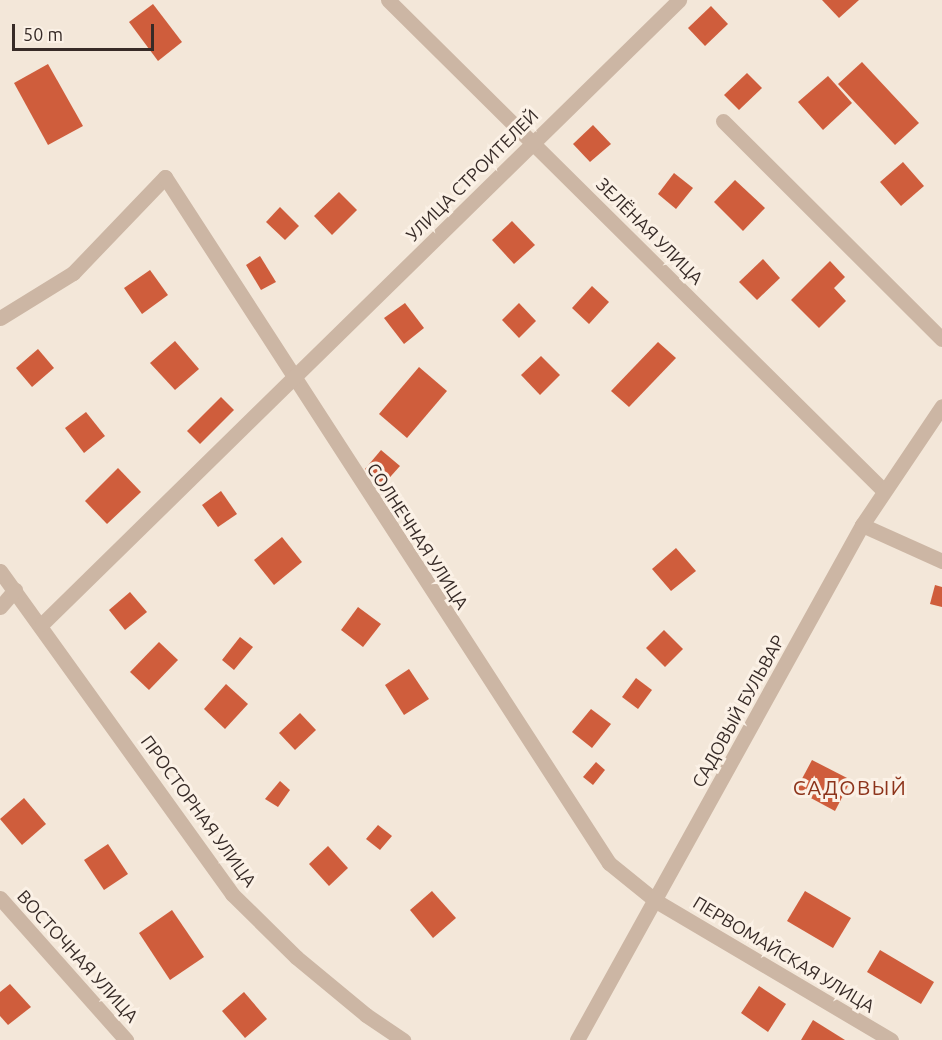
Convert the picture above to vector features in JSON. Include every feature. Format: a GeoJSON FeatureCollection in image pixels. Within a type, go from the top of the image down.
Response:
{"type":"FeatureCollection","features":[{"type":"Feature","properties":{"kind":"street","name":"ЗЕЛЁНАЯ УЛИЦА"},"geometry":{"type":"LineString","coordinates":[[388,0],[883,490]]}},
{"type":"Feature","properties":{"kind":"street","name":"УЛИЦА СТРОИТЕЛЕЙ"},"geometry":{"type":"LineString","coordinates":[[42,624],[295,380],[679,0]]}},
{"type":"Feature","properties":{"kind":"street"},"geometry":{"type":"LineString","coordinates":[[723,121],[942,339]]}},
{"type":"Feature","properties":{"kind":"street","name":"СОЛНЕЧНАЯ УЛИЦА"},"geometry":{"type":"LineString","coordinates":[[0,318],[73,273],[165,177],[571,810],[609,863],[656,901]]}},
{"type":"Feature","properties":{"kind":"street","name":"САДОВЫЙ БУЛЬВАР"},"geometry":{"type":"LineString","coordinates":[[578,1040],[862,525],[883,490],[942,406]]}},
{"type":"Feature","properties":{"kind":"street"},"geometry":{"type":"LineString","coordinates":[[862,525],[942,561]]}},
{"type":"Feature","properties":{"kind":"street","name":"ПРОСТОРНАЯ УЛИЦА"},"geometry":{"type":"LineString","coordinates":[[0,571],[42,624],[232,894],[296,957],[366,1015],[404,1040]]}},
{"type":"Feature","properties":{"kind":"street"},"geometry":{"type":"LineString","coordinates":[[0,607],[15,590]]}},
{"type":"Feature","properties":{"kind":"street","name":"ВОСТОЧНАЯ УЛИЦА"},"geometry":{"type":"LineString","coordinates":[[0,898],[126,1040]]}},
{"type":"Feature","properties":{"kind":"street","name":"ПЕРВОМАЙСКАЯ УЛИЦА"},"geometry":{"type":"LineString","coordinates":[[656,901],[891,1040]]}},
{"type":"Feature","properties":{"kind":"building"},"geometry":{"type":"Polygon","coordinates":[[[822,0],[859,0],[839,18],[822,0]]]}},
{"type":"Feature","properties":{"kind":"building"},"geometry":{"type":"Polygon","coordinates":[[[153,4],[182,42],[158,61],[129,22],[153,4]]]}},
{"type":"Feature","properties":{"kind":"building"},"geometry":{"type":"Polygon","coordinates":[[[711,6],[728,24],[705,46],[688,28],[711,6]]]}},
{"type":"Feature","properties":{"kind":"building"},"geometry":{"type":"Polygon","coordinates":[[[862,62],[919,123],[895,145],[838,84],[862,62]]]}},
{"type":"Feature","properties":{"kind":"building"},"geometry":{"type":"Polygon","coordinates":[[[48,64],[83,126],[48,145],[14,83],[48,64]]]}},
{"type":"Feature","properties":{"kind":"building"},"geometry":{"type":"Polygon","coordinates":[[[747,73],[762,88],[739,110],[724,95],[747,73]]]}},
{"type":"Feature","properties":{"kind":"building"},"geometry":{"type":"Polygon","coordinates":[[[828,76],[852,103],[823,130],[798,102],[828,76]]]}},
{"type":"Feature","properties":{"kind":"building"},"geometry":{"type":"Polygon","coordinates":[[[593,125],[611,144],[590,162],[573,144],[593,125]]]}},
{"type":"Feature","properties":{"kind":"building"},"geometry":{"type":"Polygon","coordinates":[[[903,162],[924,186],[901,206],[880,182],[903,162]]]}},
{"type":"Feature","properties":{"kind":"building"},"geometry":{"type":"Polygon","coordinates":[[[674,173],[693,188],[676,209],[658,194],[674,173]]]}},
{"type":"Feature","properties":{"kind":"building"},"geometry":{"type":"Polygon","coordinates":[[[735,180],[765,208],[743,231],[714,202],[735,180]]]}},
{"type":"Feature","properties":{"kind":"building"},"geometry":{"type":"Polygon","coordinates":[[[339,192],[357,210],[332,235],[314,216],[339,192]]]}},
{"type":"Feature","properties":{"kind":"building"},"geometry":{"type":"Polygon","coordinates":[[[280,207],[299,226],[285,240],[266,222],[280,207]]]}},
{"type":"Feature","properties":{"kind":"building"},"geometry":{"type":"Polygon","coordinates":[[[512,221],[535,245],[514,264],[492,240],[512,221]]]}},
{"type":"Feature","properties":{"kind":"building"},"geometry":{"type":"Polygon","coordinates":[[[260,256],[276,282],[261,290],[246,265],[260,256]]]}},
{"type":"Feature","properties":{"kind":"building"},"geometry":{"type":"Polygon","coordinates":[[[763,259],[780,278],[757,300],[739,282],[763,259]]]}},
{"type":"Feature","properties":{"kind":"building"},"geometry":{"type":"Polygon","coordinates":[[[830,261],[845,277],[834,288],[846,301],[819,328],[791,300],[830,261]]]}},
{"type":"Feature","properties":{"kind":"building"},"geometry":{"type":"Polygon","coordinates":[[[150,270],[168,295],[142,314],[124,288],[150,270]]]}},
{"type":"Feature","properties":{"kind":"building"},"geometry":{"type":"Polygon","coordinates":[[[592,286],[609,302],[589,324],[572,308],[592,286]]]}},
{"type":"Feature","properties":{"kind":"building"},"geometry":{"type":"Polygon","coordinates":[[[405,303],[424,328],[404,344],[384,318],[405,303]]]}},
{"type":"Feature","properties":{"kind":"building"},"geometry":{"type":"Polygon","coordinates":[[[519,303],[536,321],[519,338],[502,320],[519,303]]]}},
{"type":"Feature","properties":{"kind":"building"},"geometry":{"type":"Polygon","coordinates":[[[175,341],[199,369],[175,390],[150,363],[175,341]]]}},
{"type":"Feature","properties":{"kind":"building"},"geometry":{"type":"Polygon","coordinates":[[[658,342],[676,358],[629,407],[611,391],[658,342]]]}},
{"type":"Feature","properties":{"kind":"building"},"geometry":{"type":"Polygon","coordinates":[[[38,349],[54,368],[32,387],[16,368],[38,349]]]}},
{"type":"Feature","properties":{"kind":"building"},"geometry":{"type":"Polygon","coordinates":[[[541,356],[560,375],[540,395],[521,375],[541,356]]]}},
{"type":"Feature","properties":{"kind":"building"},"geometry":{"type":"Polygon","coordinates":[[[419,367],[447,391],[407,438],[379,414],[419,367]]]}},
{"type":"Feature","properties":{"kind":"building"},"geometry":{"type":"Polygon","coordinates":[[[221,397],[234,410],[200,444],[187,431],[221,397]]]}},
{"type":"Feature","properties":{"kind":"building"},"geometry":{"type":"Polygon","coordinates":[[[86,412],[105,436],[84,453],[65,428],[86,412]]]}},
{"type":"Feature","properties":{"kind":"building"},"geometry":{"type":"Polygon","coordinates":[[[381,450],[400,466],[383,485],[365,469],[381,450]]]}},
{"type":"Feature","properties":{"kind":"building"},"geometry":{"type":"Polygon","coordinates":[[[118,468],[141,492],[107,524],[85,501],[118,468]]]}},
{"type":"Feature","properties":{"kind":"building"},"geometry":{"type":"Polygon","coordinates":[[[221,491],[237,514],[218,527],[202,505],[221,491]]]}},
{"type":"Feature","properties":{"kind":"building"},"geometry":{"type":"Polygon","coordinates":[[[282,537],[302,562],[274,585],[254,560],[282,537]]]}},
{"type":"Feature","properties":{"kind":"building"},"geometry":{"type":"Polygon","coordinates":[[[676,548],[696,571],[671,591],[652,569],[676,548]]]}},
{"type":"Feature","properties":{"kind":"building"},"geometry":{"type":"Polygon","coordinates":[[[935,585],[942,587],[942,607],[930,604],[935,585]]]}},
{"type":"Feature","properties":{"kind":"building"},"geometry":{"type":"Polygon","coordinates":[[[130,592],[147,612],[125,630],[109,610],[130,592]]]}},
{"type":"Feature","properties":{"kind":"building"},"geometry":{"type":"Polygon","coordinates":[[[358,607],[381,624],[363,647],[341,630],[358,607]]]}},
{"type":"Feature","properties":{"kind":"building"},"geometry":{"type":"Polygon","coordinates":[[[664,630],[683,649],[665,667],[646,648],[664,630]]]}},
{"type":"Feature","properties":{"kind":"building"},"geometry":{"type":"Polygon","coordinates":[[[240,637],[253,647],[234,670],[222,660],[240,637]]]}},
{"type":"Feature","properties":{"kind":"building"},"geometry":{"type":"Polygon","coordinates":[[[159,642],[178,660],[149,690],[130,672],[159,642]]]}},
{"type":"Feature","properties":{"kind":"building"},"geometry":{"type":"Polygon","coordinates":[[[409,669],[429,699],[404,715],[385,685],[409,669]]]}},
{"type":"Feature","properties":{"kind":"building"},"geometry":{"type":"Polygon","coordinates":[[[636,678],[652,690],[638,709],[622,697],[636,678]]]}},
{"type":"Feature","properties":{"kind":"building"},"geometry":{"type":"Polygon","coordinates":[[[226,684],[248,704],[225,729],[204,709],[226,684]]]}},
{"type":"Feature","properties":{"kind":"building"},"geometry":{"type":"Polygon","coordinates":[[[591,709],[611,724],[592,748],[572,732],[591,709]]]}},
{"type":"Feature","properties":{"kind":"building"},"geometry":{"type":"Polygon","coordinates":[[[300,713],[316,730],[295,750],[279,733],[300,713]]]}},
{"type":"Feature","properties":{"kind":"building"},"geometry":{"type":"Polygon","coordinates":[[[812,760],[851,780],[835,811],[796,790],[812,760]]]}},
{"type":"Feature","properties":{"kind":"building"},"geometry":{"type":"Polygon","coordinates":[[[596,762],[605,770],[593,785],[583,777],[596,762]]]}},
{"type":"Feature","properties":{"kind":"building"},"geometry":{"type":"Polygon","coordinates":[[[280,781],[290,790],[278,807],[265,799],[280,781]]]}},
{"type":"Feature","properties":{"kind":"building"},"geometry":{"type":"Polygon","coordinates":[[[24,798],[46,824],[22,845],[0,819],[24,798]]]}},
{"type":"Feature","properties":{"kind":"building"},"geometry":{"type":"Polygon","coordinates":[[[378,825],[392,836],[380,850],[366,839],[378,825]]]}},
{"type":"Feature","properties":{"kind":"building"},"geometry":{"type":"Polygon","coordinates":[[[108,844],[128,874],[104,890],[84,860],[108,844]]]}},
{"type":"Feature","properties":{"kind":"building"},"geometry":{"type":"Polygon","coordinates":[[[328,846],[348,868],[329,886],[309,864],[328,846]]]}},
{"type":"Feature","properties":{"kind":"building"},"geometry":{"type":"Polygon","coordinates":[[[432,891],[456,918],[433,938],[410,910],[432,891]]]}},
{"type":"Feature","properties":{"kind":"building"},"geometry":{"type":"Polygon","coordinates":[[[805,891],[851,918],[833,948],[787,921],[805,891]]]}},
{"type":"Feature","properties":{"kind":"building"},"geometry":{"type":"Polygon","coordinates":[[[172,910],[204,957],[170,980],[139,933],[172,910]]]}},
{"type":"Feature","properties":{"kind":"building"},"geometry":{"type":"Polygon","coordinates":[[[880,950],[934,982],[921,1004],[867,972],[880,950]]]}},
{"type":"Feature","properties":{"kind":"building"},"geometry":{"type":"Polygon","coordinates":[[[10,984],[31,1007],[8,1025],[0,1016],[0,992],[10,984]]]}},
{"type":"Feature","properties":{"kind":"building"},"geometry":{"type":"Polygon","coordinates":[[[759,986],[786,1004],[768,1032],[741,1013],[759,986]]]}},
{"type":"Feature","properties":{"kind":"building"},"geometry":{"type":"Polygon","coordinates":[[[244,992],[267,1019],[245,1038],[222,1011],[244,992]]]}},
{"type":"Feature","properties":{"kind":"building"},"geometry":{"type":"Polygon","coordinates":[[[813,1020],[845,1040],[801,1040],[813,1020]]]}},
{"type":"Feature","properties":{"kind":"district","name":"САДОВЫЙ"},"geometry":{"type":"Point","coordinates":[850,787]}}]}
